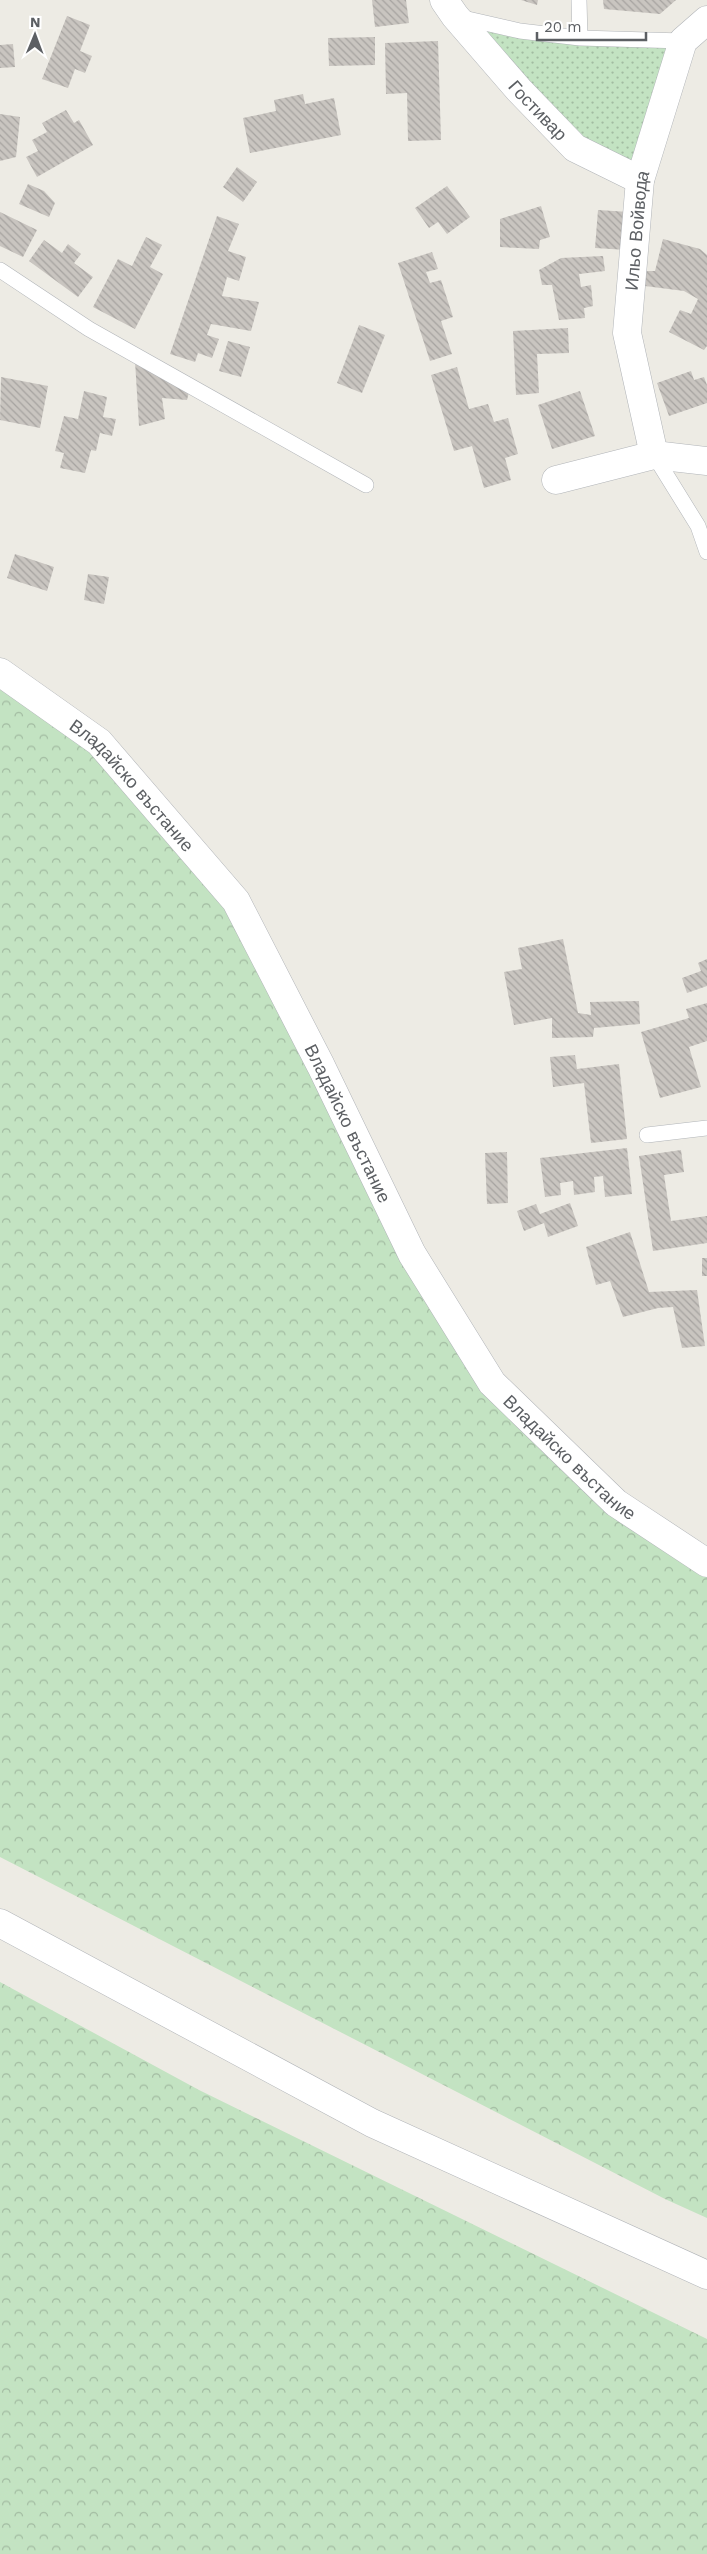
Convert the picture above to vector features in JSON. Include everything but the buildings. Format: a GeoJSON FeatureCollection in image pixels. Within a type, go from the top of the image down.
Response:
{"type":"FeatureCollection","features":[{"type":"Feature","properties":{"kind":"street","name":"Гостивар"},"geometry":{"type":"LineString","coordinates":[[450,8],[519,90],[576,148],[640,180]]}},
{"type":"Feature","properties":{"kind":"street"},"geometry":{"type":"LineString","coordinates":[[683,41],[707,20]]}},
{"type":"Feature","properties":{"kind":"street","name":"Ильо Войвода"},"geometry":{"type":"LineString","coordinates":[[654,455],[627,334],[640,180],[683,41]]}},
{"type":"Feature","properties":{"kind":"street"},"geometry":{"type":"LineString","coordinates":[[556,480],[654,455],[707,461]]}},
{"type":"Feature","properties":{"kind":"street","name":"Владайско въстание"},"geometry":{"type":"LineString","coordinates":[[0,672],[99,742],[236,900],[321,1066],[412,1254],[492,1383],[616,1503],[707,1564]]}},
{"type":"Feature","properties":{"kind":"street"},"geometry":{"type":"LineString","coordinates":[[0,1923],[372,2123],[707,2276]]}},
{"type":"Feature","properties":{"kind":"lane"},"geometry":{"type":"LineString","coordinates":[[579,0],[580,38]]}},
{"type":"Feature","properties":{"kind":"lane","name":"Гостивар"},"geometry":{"type":"LineString","coordinates":[[450,8],[520,31],[580,38],[683,41]]}},
{"type":"Feature","properties":{"kind":"lane"},"geometry":{"type":"LineString","coordinates":[[0,270],[89,330],[366,485]]}},
{"type":"Feature","properties":{"kind":"lane"},"geometry":{"type":"LineString","coordinates":[[654,455],[698,526],[707,552]]}},
{"type":"Feature","properties":{"kind":"lane"},"geometry":{"type":"LineString","coordinates":[[647,1136],[707,1128]]}},
{"type":"Feature","properties":{"kind":"green space"},"geometry":{"type":"Polygon","coordinates":[[[455,16],[520,31],[683,41],[640,180],[575,148],[455,16]]]}},
{"type":"Feature","properties":{"kind":"green space"},"geometry":{"type":"Polygon","coordinates":[[[0,672],[99,742],[236,901],[492,1383],[707,1563],[707,2218],[665,2199],[0,1857],[0,672]]]}},
{"type":"Feature","properties":{"kind":"green space"},"geometry":{"type":"Polygon","coordinates":[[[0,1982],[199,2090],[707,2339],[707,2554],[0,2554],[0,1982]]]}}]}
